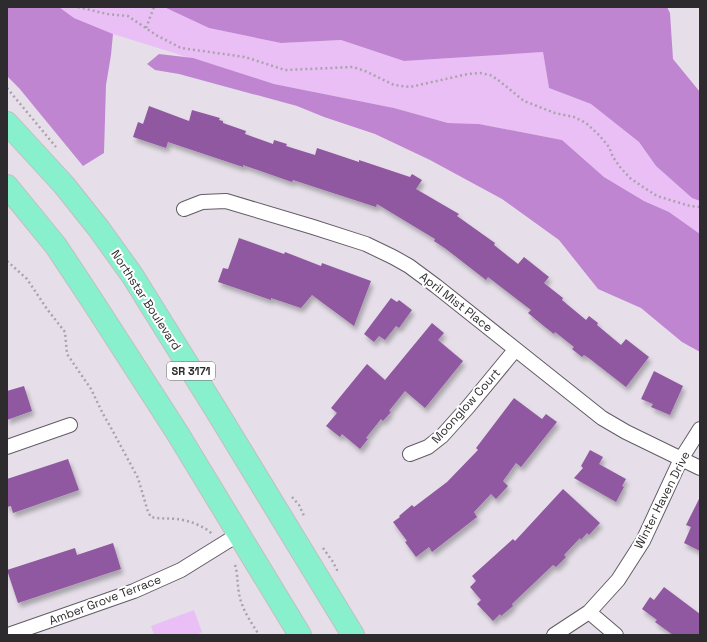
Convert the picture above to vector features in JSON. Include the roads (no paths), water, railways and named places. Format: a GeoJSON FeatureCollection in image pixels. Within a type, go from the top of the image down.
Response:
{"type":"FeatureCollection","features":[{"type":"Feature","properties":{"kind":"main road","name":"Northstar Boulevard"},"geometry":{"type":"LineString","coordinates":[[7,123],[64,185],[99,229],[132,275],[353,635]]}},
{"type":"Feature","properties":{"kind":"main road"},"geometry":{"type":"LineString","coordinates":[[7,186],[56,246],[93,302],[178,434],[230,540],[300,635]]}},
{"type":"Feature","properties":{"kind":"street","name":"April Mist Place"},"geometry":{"type":"LineString","coordinates":[[184,209],[202,202],[226,201],[366,244],[393,256],[436,286],[602,418],[626,432],[700,468]]}},
{"type":"Feature","properties":{"kind":"street","name":"Moonglow Court"},"geometry":{"type":"LineString","coordinates":[[410,454],[428,447],[442,436],[515,350]]}},
{"type":"Feature","properties":{"kind":"street"},"geometry":{"type":"LineString","coordinates":[[7,447],[70,424]]}},
{"type":"Feature","properties":{"kind":"street","name":"Winter Haven Drive"},"geometry":{"type":"LineString","coordinates":[[554,635],[589,612],[618,580],[643,541],[681,459],[700,429]]}},
{"type":"Feature","properties":{"kind":"street","name":"Amber Grove Terrace"},"geometry":{"type":"LineString","coordinates":[[8,635],[134,591],[181,570],[230,540]]}},
{"type":"Feature","properties":{"kind":"street"},"geometry":{"type":"LineString","coordinates":[[589,612],[616,635]]}}]}
